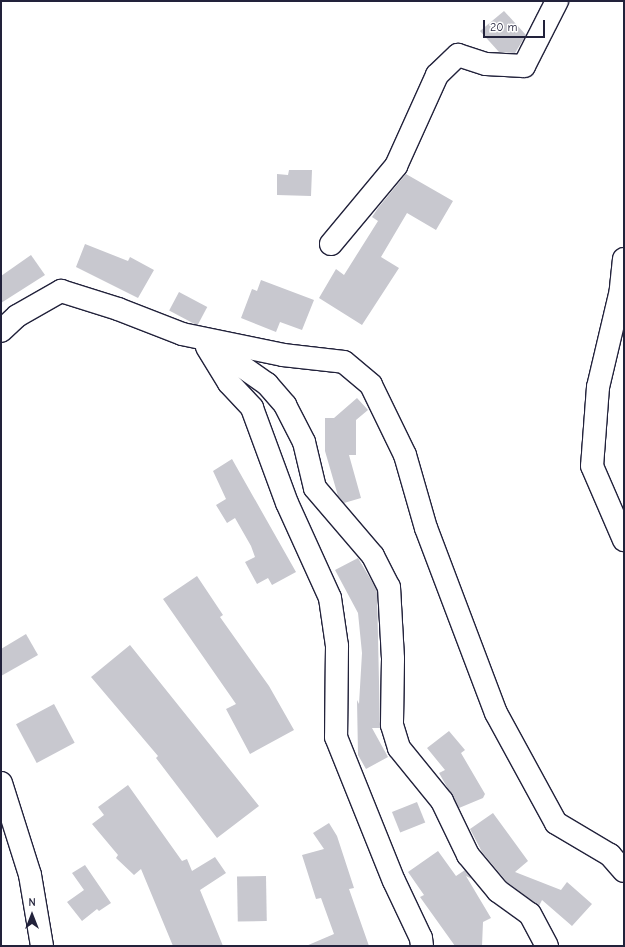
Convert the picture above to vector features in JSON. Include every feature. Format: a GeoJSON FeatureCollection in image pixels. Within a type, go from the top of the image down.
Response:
{"type":"FeatureCollection","features":[{"type":"Feature","properties":{"kind":"street"},"geometry":{"type":"LineString","coordinates":[[331,244],[396,166],[437,75],[458,55],[486,64],[524,66],[557,1]]}},
{"type":"Feature","properties":{"kind":"street"},"geometry":{"type":"LineString","coordinates":[[624,259],[621,290],[598,387],[592,466],[624,540]]}},
{"type":"Feature","properties":{"kind":"street"},"geometry":{"type":"LineString","coordinates":[[1,331],[17,316],[61,291],[202,339],[283,355],[344,362],[371,385],[405,455],[426,528],[496,713],[556,823],[610,855],[624,871]]}},
{"type":"Feature","properties":{"kind":"street"},"geometry":{"type":"LineString","coordinates":[[202,339],[229,383],[252,408],[287,503],[330,598],[337,646],[336,737],[422,946]]}},
{"type":"Feature","properties":{"kind":"street"},"geometry":{"type":"LineString","coordinates":[[202,339],[267,384],[284,405],[304,442],[315,488],[372,556],[389,587],[393,659],[392,726],[398,748],[442,800],[468,855],[498,891],[530,914],[547,946]]}},
{"type":"Feature","properties":{"kind":"street"},"geometry":{"type":"LineString","coordinates":[[1,783],[30,874],[42,946]]}},
{"type":"Feature","properties":{"kind":"building"},"geometry":{"type":"Polygon","coordinates":[[[504,11],[526,35],[515,53],[499,52],[480,31],[504,11]]]}},
{"type":"Feature","properties":{"kind":"building"},"geometry":{"type":"Polygon","coordinates":[[[289,170],[312,170],[311,196],[277,195],[277,174],[288,175],[289,170]]]}},
{"type":"Feature","properties":{"kind":"building"},"geometry":{"type":"Polygon","coordinates":[[[406,174],[453,201],[436,230],[407,213],[381,257],[399,268],[362,325],[319,298],[336,269],[344,275],[378,221],[372,217],[406,174]]]}},
{"type":"Feature","properties":{"kind":"building"},"geometry":{"type":"Polygon","coordinates":[[[85,244],[128,261],[130,257],[154,270],[138,298],[76,267],[85,244]]]}},
{"type":"Feature","properties":{"kind":"building"},"geometry":{"type":"Polygon","coordinates":[[[31,255],[45,275],[1,303],[1,276],[31,255]]]}},
{"type":"Feature","properties":{"kind":"building"},"geometry":{"type":"Polygon","coordinates":[[[261,280],[314,300],[302,330],[280,322],[276,332],[241,318],[252,289],[257,291],[261,280]]]}},
{"type":"Feature","properties":{"kind":"building"},"geometry":{"type":"Polygon","coordinates":[[[179,292],[207,307],[197,326],[169,311],[179,292]]]}},
{"type":"Feature","properties":{"kind":"building"},"geometry":{"type":"Polygon","coordinates":[[[357,398],[368,410],[356,420],[356,455],[349,455],[361,498],[344,503],[338,496],[325,451],[325,418],[334,418],[357,398]]]}},
{"type":"Feature","properties":{"kind":"building"},"geometry":{"type":"Polygon","coordinates":[[[232,459],[296,572],[272,585],[268,578],[257,584],[245,562],[255,557],[251,546],[235,518],[227,523],[216,505],[226,499],[213,471],[232,459]]]}},
{"type":"Feature","properties":{"kind":"building"},"geometry":{"type":"Polygon","coordinates":[[[358,558],[377,590],[380,728],[372,728],[388,757],[366,769],[358,755],[357,700],[359,704],[362,653],[358,613],[335,570],[358,558]]]}},
{"type":"Feature","properties":{"kind":"building"},"geometry":{"type":"Polygon","coordinates":[[[197,576],[223,615],[220,617],[269,686],[294,730],[250,754],[226,709],[236,704],[163,599],[197,576]]]}},
{"type":"Feature","properties":{"kind":"building"},"geometry":{"type":"Polygon","coordinates":[[[26,634],[38,655],[1,676],[1,649],[26,634]]]}},
{"type":"Feature","properties":{"kind":"building"},"geometry":{"type":"Polygon","coordinates":[[[130,645],[259,806],[217,838],[156,758],[158,756],[91,677],[130,645]]]}},
{"type":"Feature","properties":{"kind":"building"},"geometry":{"type":"Polygon","coordinates":[[[54,704],[75,743],[37,763],[16,724],[54,704]]]}},
{"type":"Feature","properties":{"kind":"building"},"geometry":{"type":"Polygon","coordinates":[[[449,731],[465,750],[461,753],[485,794],[483,798],[459,808],[439,773],[445,770],[427,748],[449,731]]]}},
{"type":"Feature","properties":{"kind":"building"},"geometry":{"type":"Polygon","coordinates":[[[128,785],[182,861],[187,859],[192,871],[215,857],[226,873],[200,890],[223,946],[173,946],[141,869],[134,875],[116,858],[118,855],[92,824],[104,815],[98,807],[128,785]]]}},
{"type":"Feature","properties":{"kind":"building"},"geometry":{"type":"Polygon","coordinates":[[[417,802],[425,822],[400,833],[392,812],[417,802]]]}},
{"type":"Feature","properties":{"kind":"building"},"geometry":{"type":"Polygon","coordinates":[[[493,813],[528,861],[515,872],[561,890],[567,882],[592,904],[572,926],[542,900],[539,906],[507,882],[482,852],[470,829],[493,813]]]}},
{"type":"Feature","properties":{"kind":"building"},"geometry":{"type":"Polygon","coordinates":[[[329,823],[337,836],[354,888],[349,889],[369,946],[306,946],[334,934],[321,898],[316,899],[302,855],[324,849],[313,833],[329,823]]]}},
{"type":"Feature","properties":{"kind":"building"},"geometry":{"type":"Polygon","coordinates":[[[438,851],[456,876],[465,870],[472,879],[466,876],[491,918],[483,922],[482,946],[455,946],[420,897],[424,895],[408,872],[438,851]]]}},
{"type":"Feature","properties":{"kind":"building"},"geometry":{"type":"Polygon","coordinates":[[[85,865],[111,903],[99,911],[97,909],[82,921],[67,902],[84,890],[72,873],[85,865]]]}},
{"type":"Feature","properties":{"kind":"building"},"geometry":{"type":"Polygon","coordinates":[[[266,876],[267,921],[238,921],[237,877],[266,876]]]}}]}
